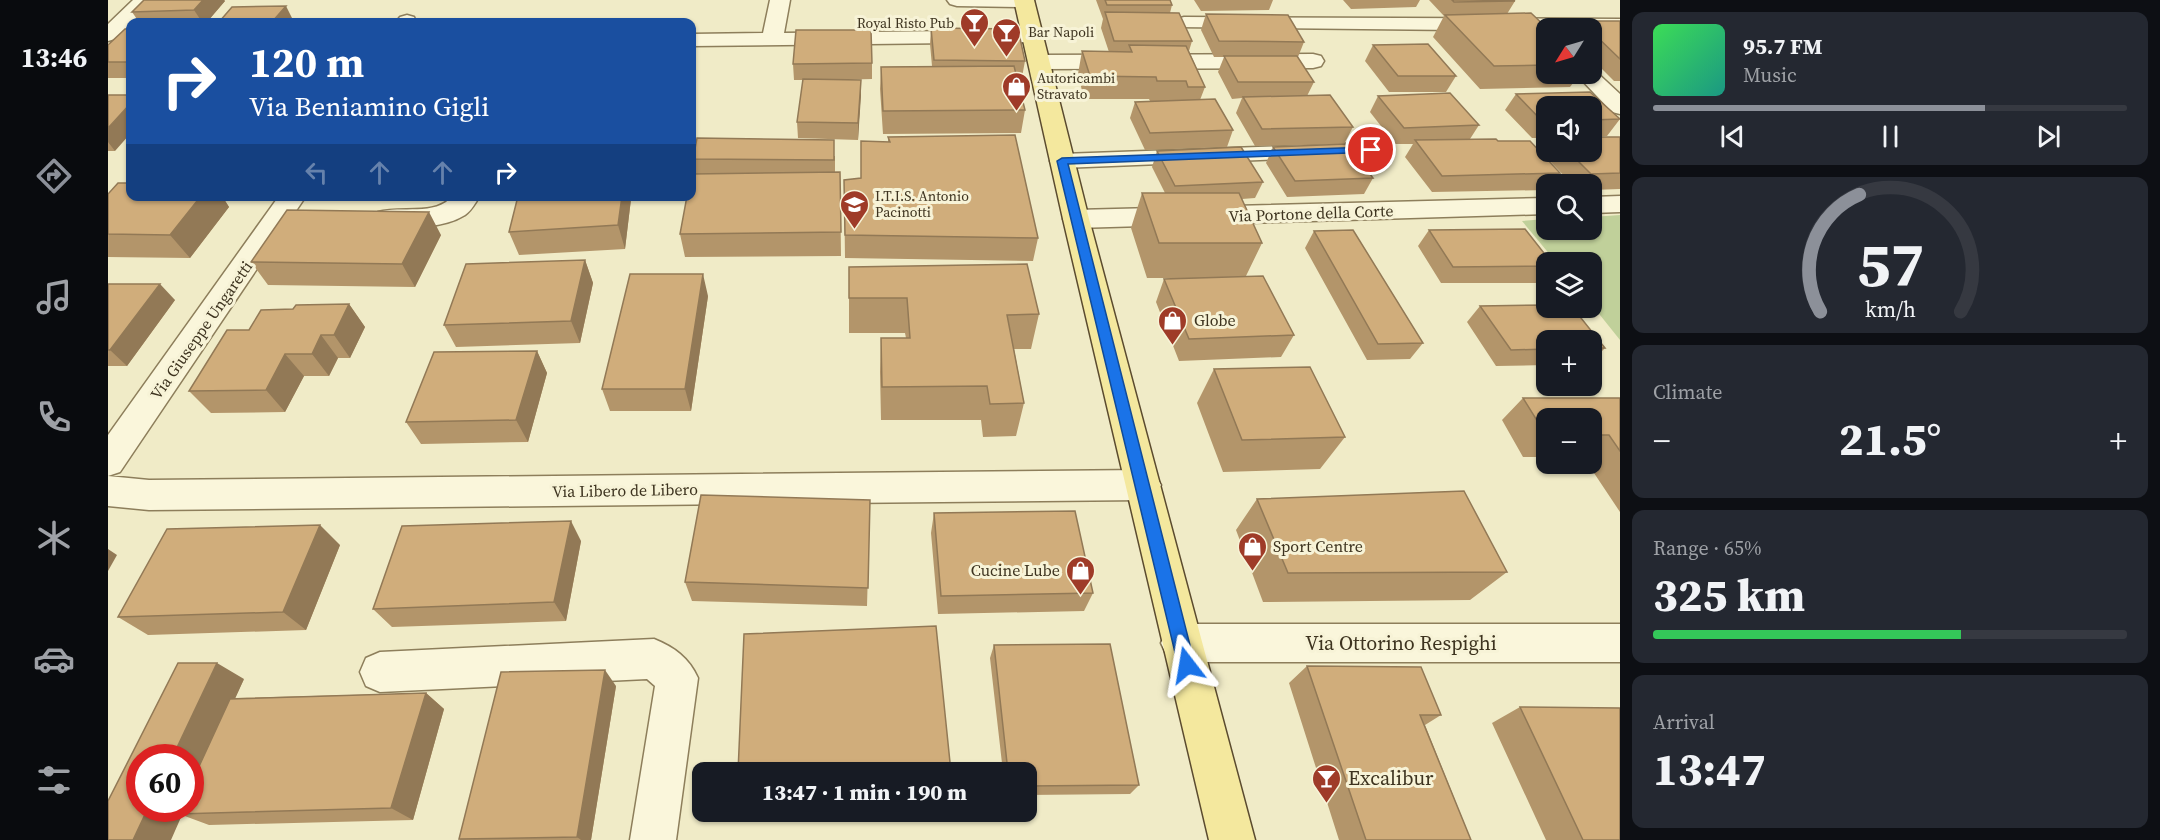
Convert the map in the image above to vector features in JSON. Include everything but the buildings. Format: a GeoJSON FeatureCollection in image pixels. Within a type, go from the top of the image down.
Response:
{"type":"FeatureCollection","features":[{"type":"Feature","properties":{"kind":"main road"},"geometry":{"type":"LineString","coordinates":[[1024,1],[1181,643],[1232,840]]}},
{"type":"Feature","properties":{"kind":"street"},"geometry":{"type":"LineString","coordinates":[[108,35],[145,0]]}},
{"type":"Feature","properties":{"kind":"street"},"geometry":{"type":"LineString","coordinates":[[771,39],[780,0]]}},
{"type":"Feature","properties":{"kind":"street"},"geometry":{"type":"LineString","coordinates":[[957,0],[1024,1]]}},
{"type":"Feature","properties":{"kind":"street"},"geometry":{"type":"LineString","coordinates":[[1184,23],[1620,25]]}},
{"type":"Feature","properties":{"kind":"street"},"geometry":{"type":"LineString","coordinates":[[696,40],[771,39],[1313,61]]}},
{"type":"Feature","properties":{"kind":"street"},"geometry":{"type":"LineString","coordinates":[[1597,84],[1620,107]]}},
{"type":"Feature","properties":{"kind":"street"},"geometry":{"type":"LineString","coordinates":[[1062,161],[1371,150]]}},
{"type":"Feature","properties":{"kind":"street","name":"Via Giuseppe Ungaretti"},"geometry":{"type":"LineString","coordinates":[[108,462],[290,201]]}},
{"type":"Feature","properties":{"kind":"street"},"geometry":{"type":"LineString","coordinates":[[367,219],[448,215],[465,201]]}},
{"type":"Feature","properties":{"kind":"street"},"geometry":{"type":"LineString","coordinates":[[1602,205],[1620,204]]}},
{"type":"Feature","properties":{"kind":"street","name":"Via Portone della Corte"},"geometry":{"type":"LineString","coordinates":[[1076,219],[1536,206]]}},
{"type":"Feature","properties":{"kind":"street"},"geometry":{"type":"LineString","coordinates":[[275,225],[309,223]]}},
{"type":"Feature","properties":{"kind":"street","name":"Via Libero de Libero"},"geometry":{"type":"LineString","coordinates":[[108,491],[149,495],[1143,484]]}},
{"type":"Feature","properties":{"kind":"street","name":"Via Ottorino Respighi"},"geometry":{"type":"LineString","coordinates":[[1181,643],[1620,643]]}},
{"type":"Feature","properties":{"kind":"street"},"geometry":{"type":"LineString","coordinates":[[380,672],[654,659],[677,678],[653,840]]}},
{"type":"Feature","properties":{"kind":"green space"},"geometry":{"type":"Polygon","coordinates":[[[1620,215],[1620,340],[1602,318],[1602,252],[1548,252],[1538,240],[1602,240],[1602,216],[1620,215]]]}},
{"type":"Feature","properties":{"kind":"green space"},"geometry":{"type":"Polygon","coordinates":[[[1536,220],[1536,238],[1522,221],[1536,220]]]}},
{"type":"Feature","properties":{"kind":"place","name":"Royal Risto Pub"},"geometry":{"type":"Point","coordinates":[975,48]}},
{"type":"Feature","properties":{"kind":"place","name":"Bar Napoli"},"geometry":{"type":"Point","coordinates":[1007,58]}},
{"type":"Feature","properties":{"kind":"place","name":"Autoricambi Stravato"},"geometry":{"type":"Point","coordinates":[1016,112]}},
{"type":"Feature","properties":{"kind":"place","name":"I.T.I.S. Antonio Pacinotti"},"geometry":{"type":"Point","coordinates":[854,230]}},
{"type":"Feature","properties":{"kind":"place","name":"Globe"},"geometry":{"type":"Point","coordinates":[1173,346]}},
{"type":"Feature","properties":{"kind":"place","name":"Sport Centre"},"geometry":{"type":"Point","coordinates":[1252,572]}},
{"type":"Feature","properties":{"kind":"place","name":"Cucine Lube"},"geometry":{"type":"Point","coordinates":[1081,596]}},
{"type":"Feature","properties":{"kind":"place","name":"Excalibur"},"geometry":{"type":"Point","coordinates":[1327,804]}},
{"type":"Feature","properties":{"kind":"route"},"geometry":{"type":"LineString","coordinates":[[1187,665],[1089,262],[1062,161],[1371,150]]}}]}
